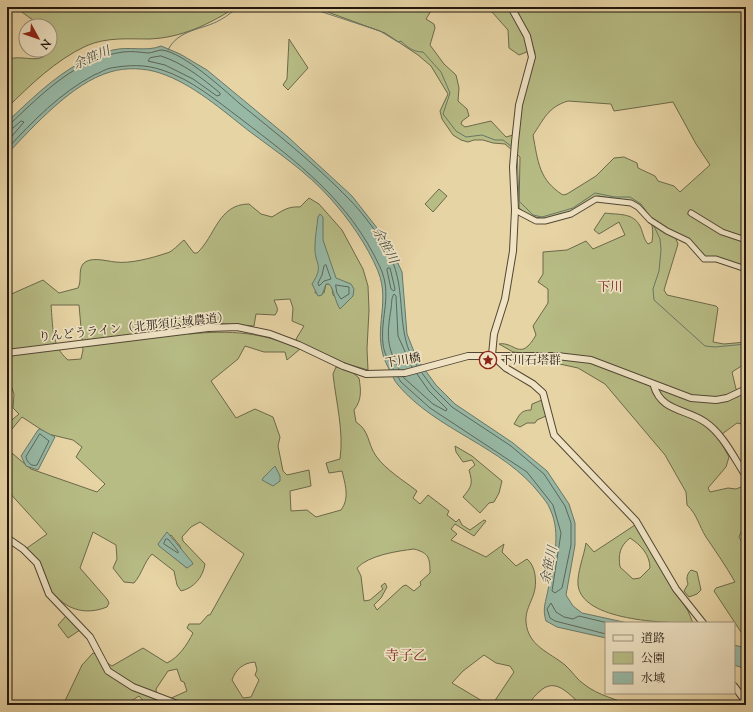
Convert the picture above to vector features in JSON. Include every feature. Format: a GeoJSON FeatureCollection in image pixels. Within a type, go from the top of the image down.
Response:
{"type":"FeatureCollection","features":[{"type":"Feature","properties":{"kind":"street"},"geometry":{"type":"LineString","coordinates":[[492,355],[494,334],[507,285],[513,246],[515,210],[515,142],[519,105],[532,58],[527,36],[511,7]]}},
{"type":"Feature","properties":{"kind":"street"},"geometry":{"type":"LineString","coordinates":[[515,210],[536,220],[545,221],[571,214],[596,199],[631,203],[638,207],[650,220],[666,231],[688,241],[704,259],[716,259],[746,270]]}},
{"type":"Feature","properties":{"kind":"street"},"geometry":{"type":"LineString","coordinates":[[691,213],[722,232],[746,240]]}},
{"type":"Feature","properties":{"kind":"street","name":"りんどうライン（北那須広域農道）"},"geometry":{"type":"LineString","coordinates":[[7,353],[208,328],[237,327],[270,334],[299,345],[343,366],[375,374]]}},
{"type":"Feature","properties":{"kind":"street"},"geometry":{"type":"LineString","coordinates":[[492,355],[580,358],[609,366],[654,386],[684,396],[708,400],[727,398],[746,389]]}},
{"type":"Feature","properties":{"kind":"street"},"geometry":{"type":"LineString","coordinates":[[492,355],[506,368],[533,384],[543,393],[554,435],[636,521],[676,589],[702,622]]}},
{"type":"Feature","properties":{"kind":"street","name":"下川橋"},"geometry":{"type":"LineString","coordinates":[[375,374],[405,373],[461,357],[492,355]]}},
{"type":"Feature","properties":{"kind":"street"},"geometry":{"type":"LineString","coordinates":[[654,386],[660,399],[667,404],[700,419],[713,428],[746,476]]}},
{"type":"Feature","properties":{"kind":"street"},"geometry":{"type":"LineString","coordinates":[[7,538],[23,549],[36,563],[49,594],[90,637],[108,671],[133,688],[180,705]]}},
{"type":"Feature","properties":{"kind":"street"},"geometry":{"type":"LineString","coordinates":[[735,687],[746,702]]}},
{"type":"Feature","properties":{"kind":"green space"},"geometry":{"type":"Polygon","coordinates":[[[15,7],[236,7],[216,19],[184,33],[161,38],[101,41],[86,46],[64,58],[34,82],[7,108],[7,60],[14,58],[58,58],[58,18],[30,18],[15,7]]]}},
{"type":"Feature","properties":{"kind":"green space"},"geometry":{"type":"Polygon","coordinates":[[[314,7],[446,7],[431,11],[426,19],[434,24],[435,28],[430,45],[444,64],[456,75],[459,88],[458,101],[467,109],[469,116],[462,121],[461,124],[465,127],[491,121],[506,137],[517,134],[520,105],[535,53],[527,30],[529,51],[519,55],[509,48],[508,30],[492,12],[473,7],[746,7],[746,268],[706,257],[678,235],[676,239],[678,244],[664,290],[667,295],[716,306],[718,308],[713,342],[724,344],[746,342],[746,363],[732,372],[736,389],[746,396],[746,425],[737,423],[718,437],[729,457],[726,467],[708,488],[710,492],[728,488],[736,489],[746,485],[746,520],[739,537],[746,549],[746,635],[741,632],[714,591],[716,588],[735,582],[706,537],[693,512],[687,505],[686,492],[665,455],[605,384],[578,368],[546,361],[537,354],[513,352],[499,344],[509,345],[518,349],[526,348],[536,335],[533,326],[548,303],[548,289],[538,282],[543,274],[543,252],[567,250],[586,241],[593,249],[625,235],[619,222],[599,234],[594,230],[605,213],[624,215],[633,218],[640,226],[648,244],[652,242],[653,229],[650,219],[645,212],[629,203],[598,196],[577,209],[555,217],[540,218],[526,213],[519,208],[520,157],[505,144],[483,140],[468,142],[453,135],[442,119],[440,111],[448,94],[431,66],[418,55],[385,33],[314,7]],[[568,101],[551,110],[533,135],[538,162],[544,177],[563,195],[596,176],[614,158],[624,157],[637,163],[638,168],[655,176],[658,181],[674,186],[680,192],[710,165],[696,144],[673,102],[614,111],[611,104],[568,101]]]}},
{"type":"Feature","properties":{"kind":"green space"},"geometry":{"type":"Polygon","coordinates":[[[289,39],[308,68],[288,90],[283,85],[287,79],[289,39]]]}},
{"type":"Feature","properties":{"kind":"green space"},"geometry":{"type":"Polygon","coordinates":[[[439,189],[447,196],[433,212],[425,204],[439,189]]]}},
{"type":"Feature","properties":{"kind":"green space"},"geometry":{"type":"Polygon","coordinates":[[[309,198],[319,204],[342,230],[363,269],[368,286],[368,370],[347,364],[297,341],[296,339],[304,326],[292,321],[293,308],[290,299],[274,300],[277,306],[275,315],[256,314],[254,326],[213,323],[189,328],[189,334],[219,332],[246,334],[273,339],[300,349],[287,360],[285,352],[264,352],[245,346],[238,359],[211,381],[236,418],[255,409],[273,417],[280,437],[278,446],[283,471],[287,475],[309,470],[311,486],[290,491],[291,511],[307,510],[316,517],[341,510],[344,505],[346,491],[342,471],[329,473],[326,463],[340,459],[341,448],[340,427],[333,374],[336,367],[352,372],[359,378],[360,387],[360,399],[354,410],[356,422],[364,429],[373,451],[380,461],[417,491],[413,498],[420,504],[428,495],[449,511],[447,515],[456,522],[459,519],[462,525],[470,530],[484,520],[486,521],[474,536],[455,524],[451,529],[457,534],[451,540],[486,557],[504,544],[502,552],[516,566],[527,559],[534,570],[535,584],[534,593],[527,611],[526,622],[531,637],[535,643],[565,665],[579,681],[590,689],[632,705],[581,705],[562,688],[551,686],[539,692],[532,699],[530,705],[492,705],[514,672],[510,666],[496,663],[484,655],[463,671],[452,683],[489,705],[183,705],[169,699],[187,691],[184,682],[181,681],[177,669],[168,671],[156,689],[157,698],[175,705],[147,705],[139,696],[125,705],[63,705],[82,665],[93,653],[112,666],[143,648],[167,663],[179,654],[193,633],[187,628],[189,624],[200,624],[208,615],[210,615],[244,554],[200,522],[191,527],[182,537],[183,541],[205,564],[200,577],[194,585],[181,591],[177,585],[174,571],[152,554],[134,583],[124,582],[113,568],[117,559],[116,545],[93,532],[80,568],[107,599],[109,603],[107,607],[92,611],[78,610],[66,605],[56,597],[47,586],[27,548],[47,534],[7,490],[7,449],[31,469],[97,492],[105,484],[76,457],[82,447],[73,440],[48,434],[22,417],[7,435],[7,424],[19,414],[13,408],[14,394],[9,380],[7,380],[7,296],[43,280],[59,293],[78,288],[82,266],[90,260],[127,262],[141,260],[169,252],[184,240],[194,253],[197,253],[224,215],[230,209],[239,205],[249,204],[261,214],[272,217],[289,208],[300,207],[309,198]],[[322,243],[322,266],[315,293],[324,293],[326,284],[329,284],[332,287],[333,295],[337,299],[337,281],[333,276],[322,243]],[[51,305],[53,328],[58,348],[62,354],[68,360],[81,359],[83,350],[79,305],[51,305]],[[171,535],[158,544],[187,568],[180,546],[171,535]],[[414,549],[376,557],[357,568],[361,576],[364,601],[370,600],[383,589],[381,586],[385,583],[387,587],[381,598],[374,605],[377,610],[403,586],[406,585],[414,591],[421,585],[420,582],[430,573],[430,563],[426,554],[414,549]],[[255,662],[240,667],[232,680],[243,698],[251,697],[259,680],[255,675],[257,670],[255,662]]]}},
{"type":"Feature","properties":{"kind":"green space"},"geometry":{"type":"Polygon","coordinates":[[[542,400],[546,416],[537,420],[535,423],[527,423],[520,427],[514,424],[522,412],[531,410],[532,404],[542,400]]]}},
{"type":"Feature","properties":{"kind":"green space"},"geometry":{"type":"Polygon","coordinates":[[[455,446],[472,456],[502,481],[499,493],[494,502],[489,503],[480,513],[463,497],[471,485],[469,470],[475,465],[472,460],[463,462],[456,452],[455,446]]]}},
{"type":"Feature","properties":{"kind":"green space"},"geometry":{"type":"Polygon","coordinates":[[[635,525],[688,611],[693,622],[664,622],[626,618],[609,613],[594,606],[583,597],[578,585],[586,543],[594,552],[635,525]],[[630,538],[620,551],[620,567],[633,579],[640,578],[650,568],[647,555],[641,547],[630,538]]]}},
{"type":"Feature","properties":{"kind":"green space"},"geometry":{"type":"Polygon","coordinates":[[[691,570],[697,572],[701,590],[697,594],[689,597],[684,591],[688,584],[687,578],[691,570]]]}},
{"type":"Feature","properties":{"kind":"green space"},"geometry":{"type":"Polygon","coordinates":[[[66,616],[80,630],[68,638],[58,625],[66,616]]]}},
{"type":"Feature","properties":{"kind":"water","name":"余笹川"},"geometry":{"type":"Polygon","coordinates":[[[161,46],[180,54],[207,70],[288,137],[352,196],[388,242],[402,272],[407,334],[417,359],[436,385],[455,404],[513,443],[547,471],[569,504],[575,523],[575,545],[566,595],[573,606],[582,613],[623,622],[605,622],[605,638],[557,627],[546,621],[544,613],[554,559],[556,538],[554,519],[547,503],[525,477],[508,463],[431,415],[414,401],[397,383],[383,356],[380,331],[383,296],[382,284],[374,261],[351,223],[337,206],[312,180],[291,163],[218,106],[196,91],[160,73],[135,69],[122,69],[110,72],[96,78],[68,95],[41,119],[7,154],[7,122],[56,79],[82,62],[113,50],[156,48],[161,46]]]}},
{"type":"Feature","properties":{"kind":"water"},"geometry":{"type":"Polygon","coordinates":[[[320,214],[323,217],[323,240],[336,278],[351,284],[354,289],[353,296],[340,309],[329,284],[326,284],[322,295],[318,296],[312,284],[318,272],[315,242],[318,217],[320,214]]]}},
{"type":"Feature","properties":{"kind":"water"},"geometry":{"type":"Polygon","coordinates":[[[40,429],[55,437],[38,470],[26,466],[21,456],[40,429]]]}},
{"type":"Feature","properties":{"kind":"water"},"geometry":{"type":"Polygon","coordinates":[[[275,466],[280,476],[280,481],[273,486],[262,480],[275,466]]]}},
{"type":"Feature","properties":{"kind":"water"},"geometry":{"type":"Polygon","coordinates":[[[167,532],[193,564],[187,568],[159,546],[158,544],[167,532]]]}},
{"type":"Feature","properties":{"kind":"water"},"geometry":{"type":"Polygon","coordinates":[[[735,645],[746,648],[746,669],[735,665],[735,645]]]}},
{"type":"Feature","properties":{"kind":"waterway"},"geometry":{"type":"LineString","coordinates":[[168,50],[172,43],[184,34],[213,23],[241,7]]}},
{"type":"Feature","properties":{"kind":"waterway"},"geometry":{"type":"LineString","coordinates":[[307,7],[380,31],[398,42],[401,41],[411,49],[423,52],[441,72],[450,93],[443,114],[456,131],[466,137],[482,135],[495,140],[503,140],[511,146]]}},
{"type":"Feature","properties":{"kind":"waterway"},"geometry":{"type":"LineString","coordinates":[[517,150],[519,201],[533,215],[542,217],[573,208],[595,193],[615,197],[630,197],[641,204],[652,219]]}},
{"type":"Feature","properties":{"kind":"waterway"},"geometry":{"type":"LineString","coordinates":[[653,224],[660,239],[661,250],[659,271],[653,289],[654,300],[705,346],[715,347],[746,344]]}},
{"type":"Feature","properties":{"kind":"place","name":"下川石塔群"},"geometry":{"type":"Point","coordinates":[488,360]}},
{"type":"Feature","properties":{"kind":"district","name":"下川"},"geometry":{"type":"Point","coordinates":[610,286]}},
{"type":"Feature","properties":{"kind":"district","name":"寺子乙"},"geometry":{"type":"Point","coordinates":[406,655]}}]}
